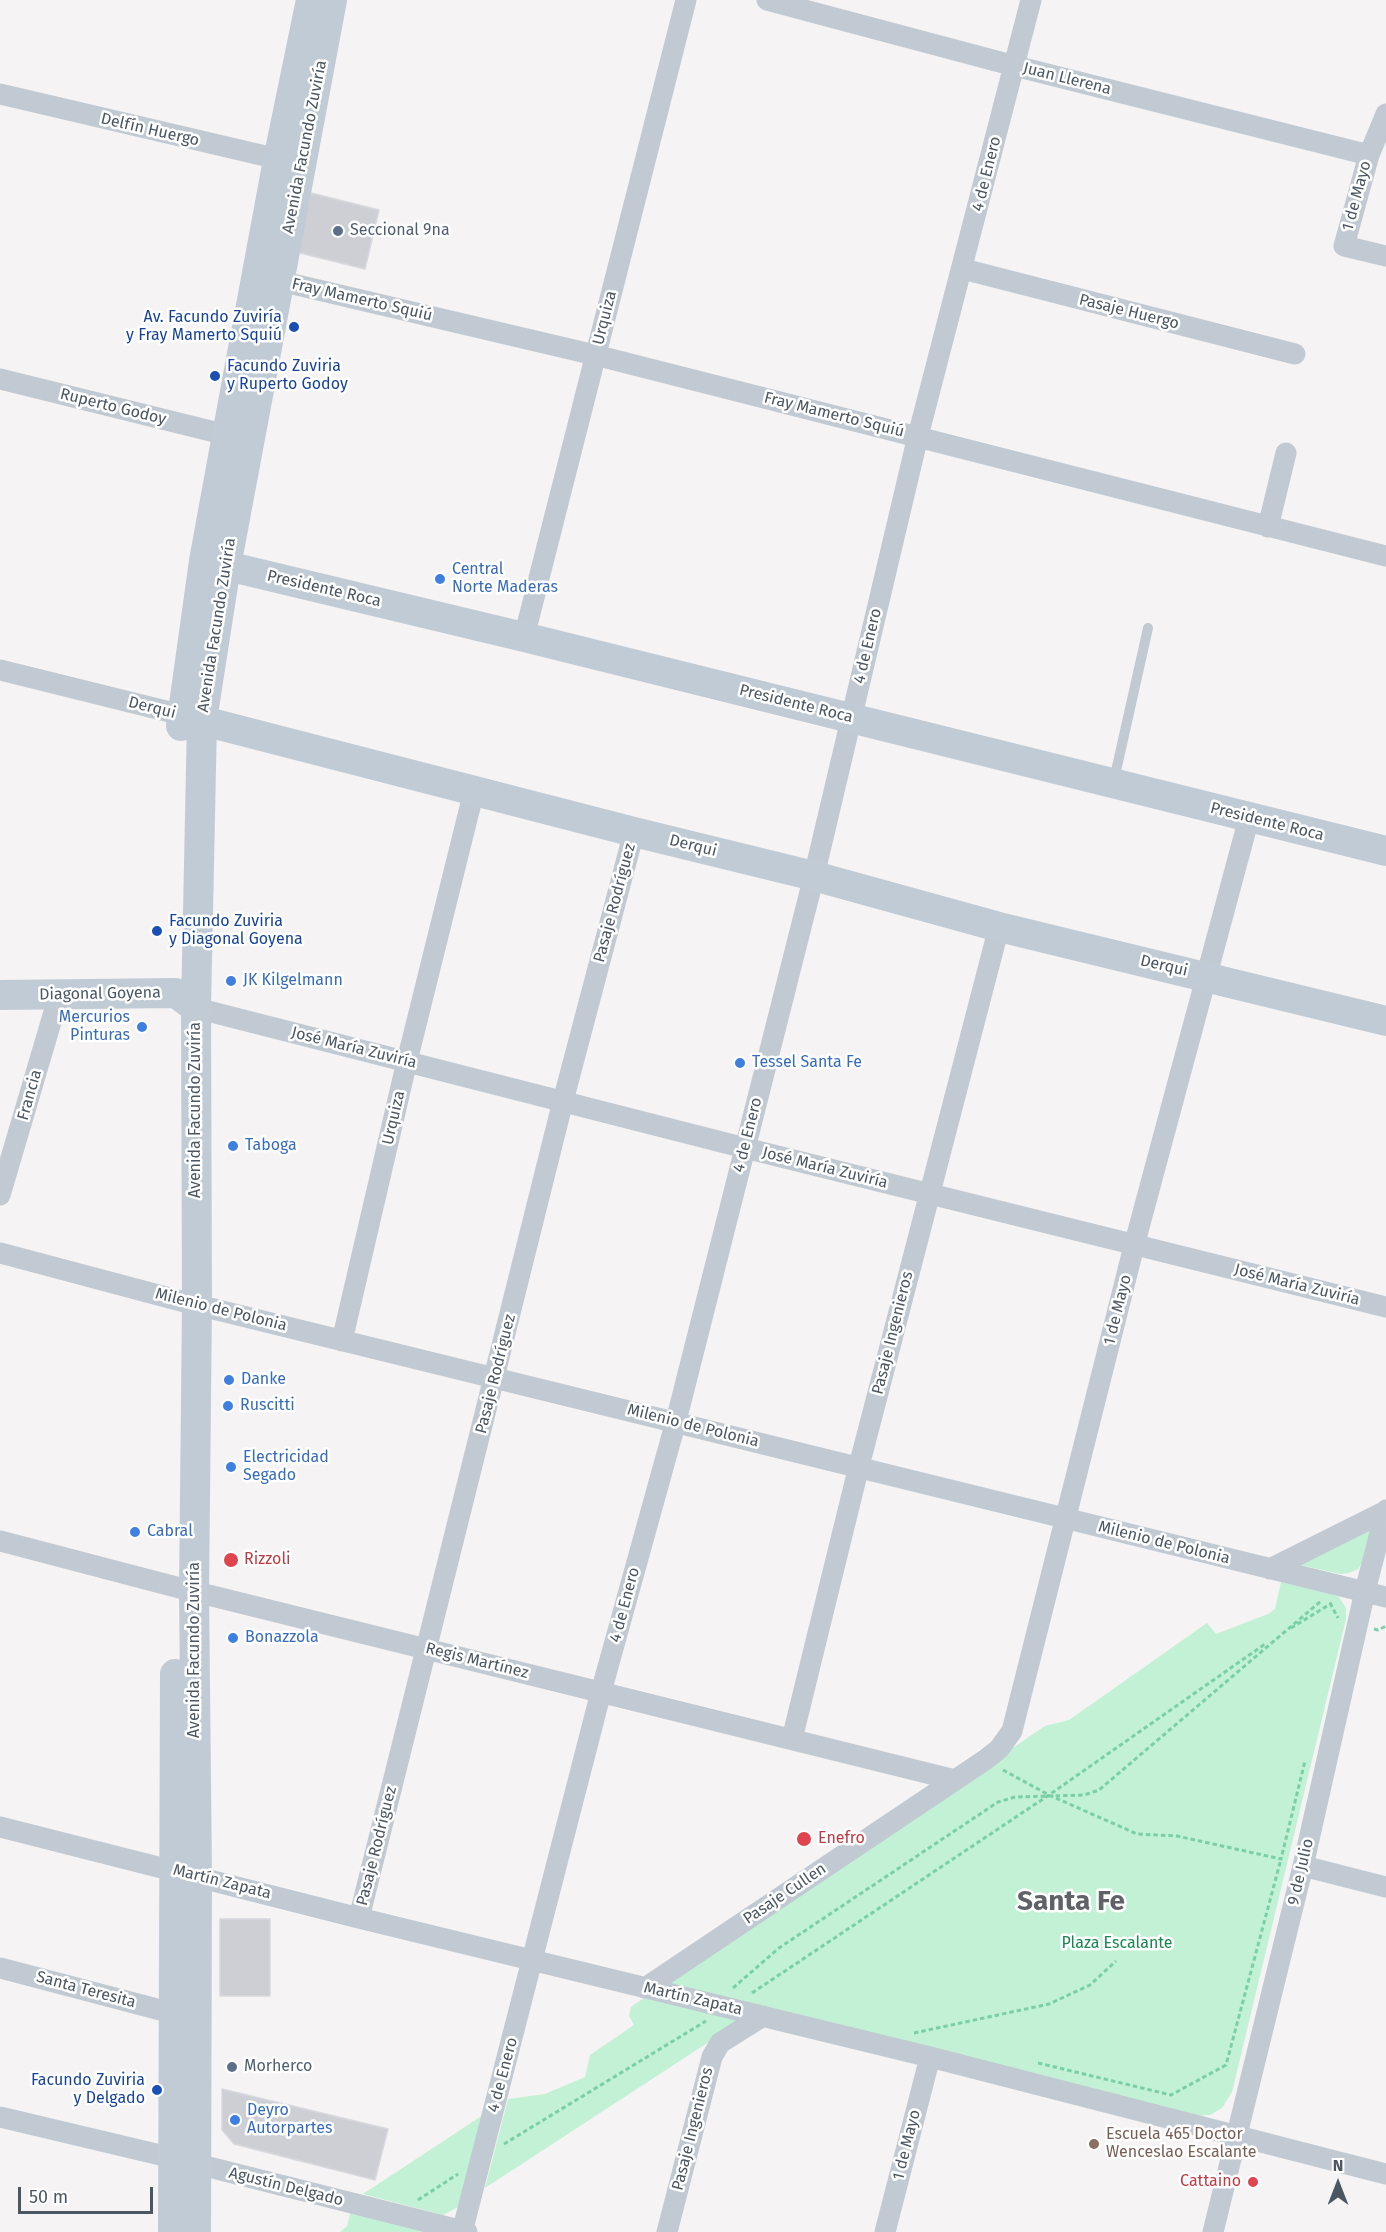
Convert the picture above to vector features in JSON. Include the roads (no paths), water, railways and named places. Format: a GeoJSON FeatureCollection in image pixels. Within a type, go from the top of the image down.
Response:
{"type":"FeatureCollection","features":[{"type":"Feature","properties":{"kind":"main road","name":"Avenida Facundo Zuviría"},"geometry":{"type":"LineString","coordinates":[[215,564],[280,281],[289,162],[310,0]]}},
{"type":"Feature","properties":{"kind":"main road","name":"Avenida Facundo Zuviría"},"geometry":{"type":"LineString","coordinates":[[173,2232],[184,2161],[186,1000],[192,717],[215,564],[227,435],[289,162],[332,0]]}},
{"type":"Feature","properties":{"kind":"main road","name":"Presidente Roca"},"geometry":{"type":"LineString","coordinates":[[215,564],[852,717],[1386,851]]}},
{"type":"Feature","properties":{"kind":"main road","name":"Derqui"},"geometry":{"type":"LineString","coordinates":[[192,717],[634,832],[814,876],[999,927],[1386,1021]]}},
{"type":"Feature","properties":{"kind":"main road","name":"Diagonal Goyena"},"geometry":{"type":"LineString","coordinates":[[0,995],[186,1000]]}},
{"type":"Feature","properties":{"kind":"main road","name":"Avenida Facundo Zuviría"},"geometry":{"type":"LineString","coordinates":[[185,1873],[172,2013],[184,2161],[196,2232]]}},
{"type":"Feature","properties":{"kind":"street","name":"Urquiza"},"geometry":{"type":"LineString","coordinates":[[524,637],[686,0]]}},
{"type":"Feature","properties":{"kind":"street","name":"Juan Llerena"},"geometry":{"type":"LineString","coordinates":[[767,0],[1015,66],[1369,155]]}},
{"type":"Feature","properties":{"kind":"street","name":"4 de Enero"},"geometry":{"type":"LineString","coordinates":[[464,2232],[481,2158],[602,1692],[676,1421],[814,876],[918,436],[1031,0]]}},
{"type":"Feature","properties":{"kind":"street","name":"Delfín Huergo"},"geometry":{"type":"LineString","coordinates":[[0,94],[289,162]]}},
{"type":"Feature","properties":{"kind":"street","name":"1 de Mayo"},"geometry":{"type":"LineString","coordinates":[[1386,114],[1369,155],[1344,246],[1386,256]]}},
{"type":"Feature","properties":{"kind":"street","name":"Pasaje Huergo"},"geometry":{"type":"LineString","coordinates":[[963,269],[1295,354]]}},
{"type":"Feature","properties":{"kind":"street","name":"Fray Mamerto Squiú"},"geometry":{"type":"LineString","coordinates":[[280,281],[595,355],[1386,556]]}},
{"type":"Feature","properties":{"kind":"street","name":"Ruperto Godoy"},"geometry":{"type":"LineString","coordinates":[[0,379],[227,435]]}},
{"type":"Feature","properties":{"kind":"street"},"geometry":{"type":"LineString","coordinates":[[1268,527],[1286,453]]}},
{"type":"Feature","properties":{"kind":"street","name":"Derqui"},"geometry":{"type":"LineString","coordinates":[[0,670],[192,717]]}},
{"type":"Feature","properties":{"kind":"street","name":"Urquiza"},"geometry":{"type":"LineString","coordinates":[[342,1341],[407,1061],[474,791]]}},
{"type":"Feature","properties":{"kind":"street","name":"1 de Mayo"},"geometry":{"type":"LineString","coordinates":[[955,1780],[999,1749],[1015,1724],[1134,1246],[1249,818]]}},
{"type":"Feature","properties":{"kind":"street","name":"Pasaje Rodríguez"},"geometry":{"type":"LineString","coordinates":[[359,1918],[563,1101],[634,832]]}},
{"type":"Feature","properties":{"kind":"street","name":"Pasaje Ingenieros"},"geometry":{"type":"LineString","coordinates":[[792,1739],[859,1466],[999,927]]}},
{"type":"Feature","properties":{"kind":"street","name":"Francia"},"geometry":{"type":"LineString","coordinates":[[0,1195],[59,995]]}},
{"type":"Feature","properties":{"kind":"street","name":"José María Zuviría"},"geometry":{"type":"LineString","coordinates":[[186,1000],[407,1061],[745,1148],[1386,1307]]}},
{"type":"Feature","properties":{"kind":"street","name":"Milenio de Polonia"},"geometry":{"type":"LineString","coordinates":[[0,1253],[342,1341],[676,1421],[1270,1569],[1323,1592],[1361,1590],[1386,1597]]}},
{"type":"Feature","properties":{"kind":"street"},"geometry":{"type":"LineString","coordinates":[[1270,1569],[1386,1511]]}},
{"type":"Feature","properties":{"kind":"street","name":"9 de Julio"},"geometry":{"type":"LineString","coordinates":[[1213,2232],[1303,1866],[1361,1590],[1386,1511]]}},
{"type":"Feature","properties":{"kind":"street","name":"Regis Martínez"},"geometry":{"type":"LineString","coordinates":[[0,1541],[955,1780]]}},
{"type":"Feature","properties":{"kind":"street","name":"Pasaje Cullen"},"geometry":{"type":"LineString","coordinates":[[645,1988],[955,1780]]}},
{"type":"Feature","properties":{"kind":"street","name":"Martín Zapata"},"geometry":{"type":"LineString","coordinates":[[0,1827],[728,2008],[761,2007],[930,2057],[1386,2174]]}},
{"type":"Feature","properties":{"kind":"street"},"geometry":{"type":"LineString","coordinates":[[1303,1866],[1386,1887]]}},
{"type":"Feature","properties":{"kind":"street","name":"Santa Teresita"},"geometry":{"type":"LineString","coordinates":[[0,1968],[172,2013]]}},
{"type":"Feature","properties":{"kind":"street","name":"Pasaje Ingenieros"},"geometry":{"type":"LineString","coordinates":[[667,2232],[712,2057],[720,2043],[761,2007]]}},
{"type":"Feature","properties":{"kind":"street","name":"1 de Mayo"},"geometry":{"type":"LineString","coordinates":[[885,2232],[930,2057]]}},
{"type":"Feature","properties":{"kind":"street","name":"Agustín Delgado"},"geometry":{"type":"LineString","coordinates":[[0,2117],[464,2232]]}},
{"type":"Feature","properties":{"kind":"lane"},"geometry":{"type":"LineString","coordinates":[[1114,783],[1148,628]]}},
{"type":"Feature","properties":{"kind":"place","name":"Seccional 9na"},"geometry":{"type":"Point","coordinates":[338,231]}},
{"type":"Feature","properties":{"kind":"place","name":"Av. Facundo Zuviría y Fray Mamerto Squiú"},"geometry":{"type":"Point","coordinates":[294,327]}},
{"type":"Feature","properties":{"kind":"place","name":"Facundo Zuviria y Ruperto Godoy"},"geometry":{"type":"Point","coordinates":[215,376]}},
{"type":"Feature","properties":{"kind":"place","name":"Central Norte Maderas"},"geometry":{"type":"Point","coordinates":[440,579]}},
{"type":"Feature","properties":{"kind":"place","name":"Facundo Zuviria y Diagonal Goyena"},"geometry":{"type":"Point","coordinates":[157,931]}},
{"type":"Feature","properties":{"kind":"place","name":"JK Kilgelmann"},"geometry":{"type":"Point","coordinates":[231,981]}},
{"type":"Feature","properties":{"kind":"place","name":"Mercurios Pinturas"},"geometry":{"type":"Point","coordinates":[142,1027]}},
{"type":"Feature","properties":{"kind":"place","name":"Tessel Santa Fe"},"geometry":{"type":"Point","coordinates":[740,1063]}},
{"type":"Feature","properties":{"kind":"place","name":"Taboga"},"geometry":{"type":"Point","coordinates":[233,1146]}},
{"type":"Feature","properties":{"kind":"place","name":"Danke"},"geometry":{"type":"Point","coordinates":[229,1380]}},
{"type":"Feature","properties":{"kind":"place","name":"Ruscitti"},"geometry":{"type":"Point","coordinates":[228,1406]}},
{"type":"Feature","properties":{"kind":"place","name":"Electricidad Segado"},"geometry":{"type":"Point","coordinates":[231,1467]}},
{"type":"Feature","properties":{"kind":"place","name":"Cabral"},"geometry":{"type":"Point","coordinates":[135,1532]}},
{"type":"Feature","properties":{"kind":"place","name":"Rizzoli"},"geometry":{"type":"Point","coordinates":[231,1560]}},
{"type":"Feature","properties":{"kind":"place","name":"Bonazzola"},"geometry":{"type":"Point","coordinates":[233,1638]}},
{"type":"Feature","properties":{"kind":"place","name":"Enefro"},"geometry":{"type":"Point","coordinates":[804,1839]}},
{"type":"Feature","properties":{"kind":"place","name":"Morherco"},"geometry":{"type":"Point","coordinates":[232,2067]}},
{"type":"Feature","properties":{"kind":"place","name":"Facundo Zuviria y Delgado"},"geometry":{"type":"Point","coordinates":[157,2090]}},
{"type":"Feature","properties":{"kind":"place","name":"Deyro Autorpartes"},"geometry":{"type":"Point","coordinates":[235,2120]}},
{"type":"Feature","properties":{"kind":"place","name":"Escuela 465 Doctor Wenceslao Escalante"},"geometry":{"type":"Point","coordinates":[1094,2144]}},
{"type":"Feature","properties":{"kind":"place","name":"Cattaino"},"geometry":{"type":"Point","coordinates":[1253,2182]}},
{"type":"Feature","properties":{"kind":"district","name":"Santa Fe"},"geometry":{"type":"Point","coordinates":[1071,1902]}},
{"type":"Feature","properties":{"kind":"park label","name":"Plaza Escalante"},"geometry":{"type":"Point","coordinates":[1117,1944]}}]}
